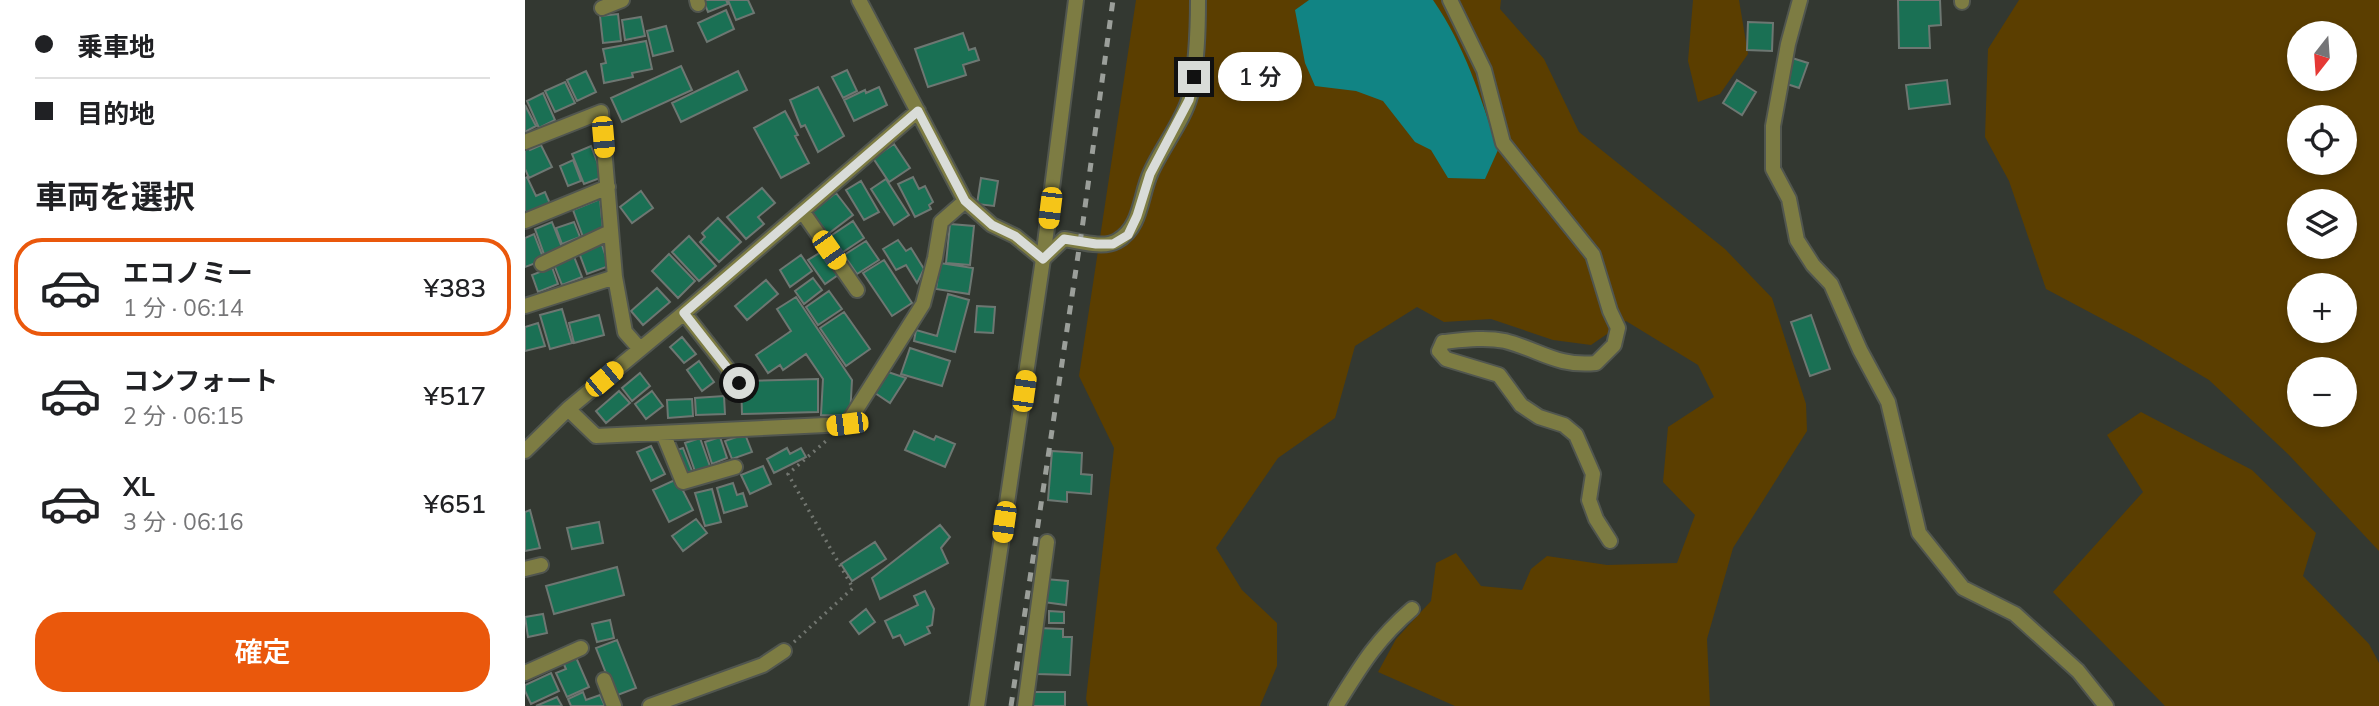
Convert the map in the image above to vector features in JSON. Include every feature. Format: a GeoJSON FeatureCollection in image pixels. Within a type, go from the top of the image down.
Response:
{"type":"FeatureCollection","features":[{"type":"Feature","properties":{"kind":"street"},"geometry":{"type":"LineString","coordinates":[[602,8],[622,0]]}},
{"type":"Feature","properties":{"kind":"street"},"geometry":{"type":"LineString","coordinates":[[859,0],[965,201],[992,225],[1015,236],[1043,259]]}},
{"type":"Feature","properties":{"kind":"street"},"geometry":{"type":"LineString","coordinates":[[977,706],[1043,259],[1076,0]]}},
{"type":"Feature","properties":{"kind":"street"},"geometry":{"type":"LineString","coordinates":[[1043,259],[1064,239],[1113,244],[1128,235],[1150,174],[1189,100],[1198,55],[1198,0]]}},
{"type":"Feature","properties":{"kind":"street"},"geometry":{"type":"LineString","coordinates":[[1450,0],[1484,71],[1503,143],[1593,255],[1618,328],[1614,345],[1596,363],[1577,365],[1555,361],[1502,341],[1482,339],[1443,342],[1439,351],[1446,359],[1499,375],[1521,405],[1539,417],[1564,425],[1576,435],[1593,474],[1589,499],[1596,519],[1610,541]]}},
{"type":"Feature","properties":{"kind":"street"},"geometry":{"type":"LineString","coordinates":[[1800,0],[1788,44],[1773,126],[1773,169],[1789,199],[1797,240],[1813,265],[1831,284],[1860,350],[1888,402],[1919,533],[1963,588],[2015,614],[2078,671],[2106,706]]}},
{"type":"Feature","properties":{"kind":"street"},"geometry":{"type":"LineString","coordinates":[[525,451],[568,409],[684,313],[918,111]]}},
{"type":"Feature","properties":{"kind":"street"},"geometry":{"type":"LineString","coordinates":[[525,142],[601,112],[615,277],[625,332],[640,349]]}},
{"type":"Feature","properties":{"kind":"street"},"geometry":{"type":"LineString","coordinates":[[525,221],[608,187]]}},
{"type":"Feature","properties":{"kind":"street"},"geometry":{"type":"LineString","coordinates":[[568,409],[596,436],[847,424],[923,304],[941,222],[965,201]]}},
{"type":"Feature","properties":{"kind":"street"},"geometry":{"type":"LineString","coordinates":[[802,211],[857,290]]}},
{"type":"Feature","properties":{"kind":"street"},"geometry":{"type":"LineString","coordinates":[[542,264],[610,232]]}},
{"type":"Feature","properties":{"kind":"street"},"geometry":{"type":"LineString","coordinates":[[525,306],[615,277]]}},
{"type":"Feature","properties":{"kind":"street"},"geometry":{"type":"LineString","coordinates":[[684,313],[739,383]]}},
{"type":"Feature","properties":{"kind":"street"},"geometry":{"type":"LineString","coordinates":[[663,433],[683,482],[735,467]]}},
{"type":"Feature","properties":{"kind":"street"},"geometry":{"type":"LineString","coordinates":[[1025,706],[1047,542]]}},
{"type":"Feature","properties":{"kind":"street"},"geometry":{"type":"LineString","coordinates":[[525,569],[541,565]]}},
{"type":"Feature","properties":{"kind":"street"},"geometry":{"type":"LineString","coordinates":[[1336,706],[1369,652],[1388,629],[1412,609]]}},
{"type":"Feature","properties":{"kind":"street"},"geometry":{"type":"LineString","coordinates":[[525,673],[581,648]]}},
{"type":"Feature","properties":{"kind":"street"},"geometry":{"type":"LineString","coordinates":[[650,706],[763,665],[783,651]]}},
{"type":"Feature","properties":{"kind":"street"},"geometry":{"type":"LineString","coordinates":[[604,680],[614,706]]}},
{"type":"Feature","properties":{"kind":"path"},"geometry":{"type":"LineString","coordinates":[[783,651],[853,588],[788,474],[847,424]]}},
{"type":"Feature","properties":{"kind":"shaded area"},"geometry":{"type":"Polygon","coordinates":[[[1136,0],[1501,0],[1500,9],[1544,59],[1579,132],[1725,249],[1772,298],[1806,404],[1807,431],[1733,548],[1707,639],[1710,706],[1455,706],[1378,672],[1396,639],[1431,601],[1436,563],[1456,553],[1481,586],[1522,590],[1531,569],[1547,556],[1607,565],[1677,563],[1695,515],[1663,482],[1668,427],[1714,397],[1698,365],[1626,321],[1591,345],[1553,340],[1491,319],[1444,322],[1417,307],[1355,346],[1335,418],[1278,458],[1216,548],[1242,590],[1277,623],[1277,666],[1260,706],[1088,706],[1086,699],[1114,448],[1079,376],[1136,0]]]}},
{"type":"Feature","properties":{"kind":"shaded area"},"geometry":{"type":"Polygon","coordinates":[[[1693,0],[1739,0],[1748,54],[1720,94],[1698,102],[1688,61],[1693,0]]]}},
{"type":"Feature","properties":{"kind":"shaded area"},"geometry":{"type":"Polygon","coordinates":[[[2019,0],[2379,0],[2379,551],[2288,454],[2209,380],[2140,339],[2046,289],[2009,181],[1985,137],[1988,49],[2019,0]]]}},
{"type":"Feature","properties":{"kind":"shaded area"},"geometry":{"type":"Polygon","coordinates":[[[2141,412],[2252,470],[2316,533],[2303,576],[2369,644],[2379,663],[2379,706],[2165,706],[2053,592],[2143,492],[2107,435],[2141,412]]]}},
{"type":"Feature","properties":{"kind":"water"},"geometry":{"type":"Polygon","coordinates":[[[1309,0],[1433,0],[1463,54],[1498,150],[1485,179],[1448,178],[1431,150],[1415,142],[1383,101],[1356,91],[1315,86],[1305,63],[1295,10],[1309,0]]]}},
{"type":"Feature","properties":{"kind":"building"},"geometry":{"type":"Polygon","coordinates":[[[703,0],[726,0],[728,4],[708,12],[703,0]]]}},
{"type":"Feature","properties":{"kind":"building"},"geometry":{"type":"Polygon","coordinates":[[[728,0],[748,0],[754,13],[736,20],[728,0]]]}},
{"type":"Feature","properties":{"kind":"building"},"geometry":{"type":"Polygon","coordinates":[[[1898,0],[1940,0],[1941,25],[1929,26],[1930,48],[1899,48],[1898,0]]]}},
{"type":"Feature","properties":{"kind":"building"},"geometry":{"type":"Polygon","coordinates":[[[726,10],[734,29],[707,42],[698,23],[726,10]]]}},
{"type":"Feature","properties":{"kind":"building"},"geometry":{"type":"Polygon","coordinates":[[[618,14],[621,41],[603,43],[600,16],[618,14]]]}},
{"type":"Feature","properties":{"kind":"building"},"geometry":{"type":"Polygon","coordinates":[[[641,17],[645,36],[625,40],[622,20],[641,17]]]}},
{"type":"Feature","properties":{"kind":"building"},"geometry":{"type":"Polygon","coordinates":[[[1748,22],[1773,23],[1772,51],[1747,50],[1748,22]]]}},
{"type":"Feature","properties":{"kind":"building"},"geometry":{"type":"Polygon","coordinates":[[[666,26],[673,51],[653,56],[647,31],[666,26]]]}},
{"type":"Feature","properties":{"kind":"building"},"geometry":{"type":"Polygon","coordinates":[[[963,33],[969,50],[975,48],[979,60],[963,65],[966,75],[928,87],[915,49],[963,33]]]}},
{"type":"Feature","properties":{"kind":"building"},"geometry":{"type":"Polygon","coordinates":[[[646,41],[652,69],[632,73],[633,77],[604,83],[601,64],[606,63],[603,49],[646,41]]]}},
{"type":"Feature","properties":{"kind":"building"},"geometry":{"type":"Polygon","coordinates":[[[1792,58],[1808,63],[1799,88],[1784,83],[1792,58]]]}},
{"type":"Feature","properties":{"kind":"building"},"geometry":{"type":"Polygon","coordinates":[[[681,66],[692,90],[622,122],[611,98],[681,66]]]}},
{"type":"Feature","properties":{"kind":"building"},"geometry":{"type":"Polygon","coordinates":[[[847,70],[857,91],[843,98],[832,77],[847,70]]]}},
{"type":"Feature","properties":{"kind":"building"},"geometry":{"type":"Polygon","coordinates":[[[586,71],[596,92],[577,101],[567,80],[586,71]]]}},
{"type":"Feature","properties":{"kind":"building"},"geometry":{"type":"Polygon","coordinates":[[[738,71],[747,90],[681,122],[672,103],[738,71]]]}},
{"type":"Feature","properties":{"kind":"building"},"geometry":{"type":"Polygon","coordinates":[[[1737,80],[1756,92],[1742,115],[1723,103],[1737,80]]]}},
{"type":"Feature","properties":{"kind":"building"},"geometry":{"type":"Polygon","coordinates":[[[1947,80],[1950,104],[1909,109],[1906,85],[1947,80]]]}},
{"type":"Feature","properties":{"kind":"building"},"geometry":{"type":"Polygon","coordinates":[[[565,82],[575,103],[555,112],[545,91],[565,82]]]}},
{"type":"Feature","properties":{"kind":"building"},"geometry":{"type":"Polygon","coordinates":[[[818,87],[844,136],[818,152],[805,125],[801,127],[790,100],[818,87]]]}},
{"type":"Feature","properties":{"kind":"building"},"geometry":{"type":"Polygon","coordinates":[[[879,87],[887,105],[854,121],[844,100],[879,87]]]}},
{"type":"Feature","properties":{"kind":"building"},"geometry":{"type":"Polygon","coordinates":[[[543,93],[555,120],[539,128],[527,101],[543,93]]]}},
{"type":"Feature","properties":{"kind":"building"},"geometry":{"type":"Polygon","coordinates":[[[525,105],[536,126],[525,132],[525,105]]]}},
{"type":"Feature","properties":{"kind":"building"},"geometry":{"type":"Polygon","coordinates":[[[785,111],[809,163],[781,178],[754,128],[785,111]]]}},
{"type":"Feature","properties":{"kind":"building"},"geometry":{"type":"Polygon","coordinates":[[[894,144],[910,168],[889,182],[873,158],[894,144]]]}},
{"type":"Feature","properties":{"kind":"building"},"geometry":{"type":"Polygon","coordinates":[[[527,145],[530,150],[541,145],[552,167],[529,178],[525,169],[527,145]]]}},
{"type":"Feature","properties":{"kind":"building"},"geometry":{"type":"Polygon","coordinates":[[[591,146],[603,177],[584,184],[572,154],[591,146]]]}},
{"type":"Feature","properties":{"kind":"building"},"geometry":{"type":"Polygon","coordinates":[[[573,160],[581,181],[568,186],[560,166],[573,160]]]}},
{"type":"Feature","properties":{"kind":"building"},"geometry":{"type":"Polygon","coordinates":[[[527,177],[536,196],[545,192],[551,206],[525,217],[525,178],[527,177]]]}},
{"type":"Feature","properties":{"kind":"building"},"geometry":{"type":"Polygon","coordinates":[[[913,177],[919,189],[925,186],[933,202],[929,205],[931,209],[915,217],[898,184],[913,177]]]}},
{"type":"Feature","properties":{"kind":"building"},"geometry":{"type":"Polygon","coordinates":[[[981,178],[998,181],[994,206],[977,204],[981,178]]]}},
{"type":"Feature","properties":{"kind":"building"},"geometry":{"type":"Polygon","coordinates":[[[886,179],[909,215],[894,225],[871,189],[886,179]]]}},
{"type":"Feature","properties":{"kind":"building"},"geometry":{"type":"Polygon","coordinates":[[[861,181],[879,212],[864,220],[846,190],[861,181]]]}},
{"type":"Feature","properties":{"kind":"building"},"geometry":{"type":"Polygon","coordinates":[[[762,188],[775,203],[758,217],[764,224],[746,239],[727,217],[762,188]]]}},
{"type":"Feature","properties":{"kind":"building"},"geometry":{"type":"Polygon","coordinates":[[[641,191],[653,208],[632,223],[620,207],[641,191]]]}},
{"type":"Feature","properties":{"kind":"building"},"geometry":{"type":"Polygon","coordinates":[[[836,193],[853,215],[828,234],[811,212],[836,193]]]}},
{"type":"Feature","properties":{"kind":"building"},"geometry":{"type":"Polygon","coordinates":[[[600,199],[603,230],[583,237],[573,210],[600,199]]]}},
{"type":"Feature","properties":{"kind":"building"},"geometry":{"type":"Polygon","coordinates":[[[718,218],[741,242],[719,262],[700,242],[705,237],[702,233],[718,218]]]}},
{"type":"Feature","properties":{"kind":"building"},"geometry":{"type":"Polygon","coordinates":[[[853,221],[864,238],[840,254],[829,237],[853,221]]]}},
{"type":"Feature","properties":{"kind":"building"},"geometry":{"type":"Polygon","coordinates":[[[552,222],[563,250],[545,257],[535,229],[552,222]]]}},
{"type":"Feature","properties":{"kind":"building"},"geometry":{"type":"Polygon","coordinates":[[[574,222],[580,237],[562,244],[556,228],[574,222]]]}},
{"type":"Feature","properties":{"kind":"building"},"geometry":{"type":"Polygon","coordinates":[[[950,224],[974,226],[970,265],[946,263],[950,224]]]}},
{"type":"Feature","properties":{"kind":"building"},"geometry":{"type":"Polygon","coordinates":[[[534,234],[544,260],[525,267],[525,238],[534,234]]]}},
{"type":"Feature","properties":{"kind":"building"},"geometry":{"type":"Polygon","coordinates":[[[689,236],[716,266],[699,281],[672,252],[689,236]]]}},
{"type":"Feature","properties":{"kind":"building"},"geometry":{"type":"Polygon","coordinates":[[[898,240],[906,251],[911,248],[924,269],[917,283],[906,265],[896,270],[883,249],[898,240]]]}},
{"type":"Feature","properties":{"kind":"building"},"geometry":{"type":"Polygon","coordinates":[[[866,241],[879,260],[857,274],[844,255],[866,241]]]}},
{"type":"Feature","properties":{"kind":"building"},"geometry":{"type":"Polygon","coordinates":[[[601,242],[609,266],[587,274],[578,250],[601,242]]]}},
{"type":"Feature","properties":{"kind":"building"},"geometry":{"type":"Polygon","coordinates":[[[821,252],[838,275],[825,284],[808,260],[821,252]]]}},
{"type":"Feature","properties":{"kind":"building"},"geometry":{"type":"Polygon","coordinates":[[[573,254],[582,277],[562,285],[553,262],[573,254]]]}},
{"type":"Feature","properties":{"kind":"building"},"geometry":{"type":"Polygon","coordinates":[[[669,254],[695,281],[678,298],[652,271],[669,254]]]}},
{"type":"Feature","properties":{"kind":"building"},"geometry":{"type":"Polygon","coordinates":[[[801,255],[812,271],[790,287],[780,270],[801,255]]]}},
{"type":"Feature","properties":{"kind":"building"},"geometry":{"type":"Polygon","coordinates":[[[884,260],[912,303],[892,316],[863,273],[884,260]]]}},
{"type":"Feature","properties":{"kind":"building"},"geometry":{"type":"Polygon","coordinates":[[[940,263],[973,268],[969,294],[936,289],[940,263]]]}},
{"type":"Feature","properties":{"kind":"building"},"geometry":{"type":"Polygon","coordinates":[[[552,267],[558,284],[538,292],[532,275],[552,267]]]}},
{"type":"Feature","properties":{"kind":"building"},"geometry":{"type":"Polygon","coordinates":[[[813,278],[822,290],[804,304],[795,291],[813,278]]]}},
{"type":"Feature","properties":{"kind":"building"},"geometry":{"type":"Polygon","coordinates":[[[766,280],[778,294],[747,320],[735,306],[766,280]]]}},
{"type":"Feature","properties":{"kind":"building"},"geometry":{"type":"Polygon","coordinates":[[[657,288],[670,302],[643,325],[631,311],[657,288]]]}},
{"type":"Feature","properties":{"kind":"building"},"geometry":{"type":"Polygon","coordinates":[[[829,291],[842,309],[818,325],[806,307],[829,291]]]}},
{"type":"Feature","properties":{"kind":"building"},"geometry":{"type":"Polygon","coordinates":[[[948,294],[969,300],[955,352],[914,341],[916,330],[937,336],[948,294]]]}},
{"type":"Feature","properties":{"kind":"building"},"geometry":{"type":"Polygon","coordinates":[[[796,297],[852,380],[850,416],[821,415],[823,379],[806,354],[783,370],[780,365],[768,373],[756,355],[791,331],[777,309],[796,297]]]}},
{"type":"Feature","properties":{"kind":"building"},"geometry":{"type":"Polygon","coordinates":[[[977,306],[995,307],[993,333],[975,332],[977,306]]]}},
{"type":"Feature","properties":{"kind":"building"},"geometry":{"type":"Polygon","coordinates":[[[562,309],[572,343],[550,349],[540,315],[562,309]]]}},
{"type":"Feature","properties":{"kind":"building"},"geometry":{"type":"Polygon","coordinates":[[[844,312],[870,349],[846,366],[820,328],[844,312]]]}},
{"type":"Feature","properties":{"kind":"building"},"geometry":{"type":"Polygon","coordinates":[[[599,315],[604,335],[574,343],[569,323],[599,315]]]}},
{"type":"Feature","properties":{"kind":"building"},"geometry":{"type":"Polygon","coordinates":[[[1811,315],[1830,369],[1810,376],[1791,322],[1811,315]]]}},
{"type":"Feature","properties":{"kind":"building"},"geometry":{"type":"Polygon","coordinates":[[[538,323],[545,346],[525,351],[525,327],[538,323]]]}},
{"type":"Feature","properties":{"kind":"building"},"geometry":{"type":"Polygon","coordinates":[[[682,337],[696,354],[684,363],[670,347],[682,337]]]}},
{"type":"Feature","properties":{"kind":"building"},"geometry":{"type":"Polygon","coordinates":[[[910,348],[950,361],[942,386],[901,374],[910,348]]]}},
{"type":"Feature","properties":{"kind":"building"},"geometry":{"type":"Polygon","coordinates":[[[699,361],[714,382],[702,391],[687,370],[699,361]]]}},
{"type":"Feature","properties":{"kind":"building"},"geometry":{"type":"Polygon","coordinates":[[[885,371],[906,378],[890,403],[872,391],[885,371]]]}},
{"type":"Feature","properties":{"kind":"building"},"geometry":{"type":"Polygon","coordinates":[[[640,373],[650,386],[632,401],[622,388],[640,373]]]}},
{"type":"Feature","properties":{"kind":"building"},"geometry":{"type":"Polygon","coordinates":[[[818,379],[818,412],[742,414],[741,381],[818,379]]]}},
{"type":"Feature","properties":{"kind":"building"},"geometry":{"type":"Polygon","coordinates":[[[619,391],[630,403],[606,423],[596,411],[619,391]]]}},
{"type":"Feature","properties":{"kind":"building"},"geometry":{"type":"Polygon","coordinates":[[[652,391],[663,406],[646,419],[635,404],[652,391]]]}},
{"type":"Feature","properties":{"kind":"building"},"geometry":{"type":"Polygon","coordinates":[[[724,396],[725,414],[696,415],[695,398],[724,396]]]}},
{"type":"Feature","properties":{"kind":"building"},"geometry":{"type":"Polygon","coordinates":[[[692,399],[693,416],[668,418],[667,400],[692,399]]]}},
{"type":"Feature","properties":{"kind":"building"},"geometry":{"type":"Polygon","coordinates":[[[914,431],[934,440],[936,436],[955,444],[945,467],[905,450],[914,431]]]}},
{"type":"Feature","properties":{"kind":"building"},"geometry":{"type":"Polygon","coordinates":[[[745,434],[752,452],[732,459],[725,441],[745,434]]]}},
{"type":"Feature","properties":{"kind":"building"},"geometry":{"type":"Polygon","coordinates":[[[720,437],[727,458],[712,464],[705,442],[720,437]]]}},
{"type":"Feature","properties":{"kind":"building"},"geometry":{"type":"Polygon","coordinates":[[[700,438],[711,469],[696,474],[685,443],[700,438]]]}},
{"type":"Feature","properties":{"kind":"building"},"geometry":{"type":"Polygon","coordinates":[[[651,446],[665,474],[651,481],[637,452],[651,446]]]}},
{"type":"Feature","properties":{"kind":"building"},"geometry":{"type":"Polygon","coordinates":[[[683,448],[694,476],[685,480],[674,451],[683,448]]]}},
{"type":"Feature","properties":{"kind":"building"},"geometry":{"type":"Polygon","coordinates":[[[787,448],[790,454],[801,448],[806,457],[774,473],[767,459],[787,448]]]}},
{"type":"Feature","properties":{"kind":"building"},"geometry":{"type":"Polygon","coordinates":[[[1052,451],[1082,453],[1081,474],[1092,475],[1091,494],[1067,492],[1067,502],[1048,500],[1052,451]]]}},
{"type":"Feature","properties":{"kind":"building"},"geometry":{"type":"Polygon","coordinates":[[[763,466],[771,484],[750,494],[741,475],[763,466]]]}},
{"type":"Feature","properties":{"kind":"building"},"geometry":{"type":"Polygon","coordinates":[[[677,479],[693,510],[669,522],[653,490],[677,479]]]}},
{"type":"Feature","properties":{"kind":"building"},"geometry":{"type":"Polygon","coordinates":[[[733,483],[737,495],[743,493],[747,506],[724,513],[717,488],[733,483]]]}},
{"type":"Feature","properties":{"kind":"building"},"geometry":{"type":"Polygon","coordinates":[[[712,489],[721,522],[705,526],[695,493],[712,489]]]}},
{"type":"Feature","properties":{"kind":"building"},"geometry":{"type":"Polygon","coordinates":[[[530,510],[540,548],[525,551],[525,512],[530,510]]]}},
{"type":"Feature","properties":{"kind":"building"},"geometry":{"type":"Polygon","coordinates":[[[696,519],[707,533],[683,551],[672,536],[696,519]]]}},
{"type":"Feature","properties":{"kind":"building"},"geometry":{"type":"Polygon","coordinates":[[[599,522],[603,543],[572,549],[567,528],[599,522]]]}},
{"type":"Feature","properties":{"kind":"building"},"geometry":{"type":"Polygon","coordinates":[[[940,525],[950,537],[941,548],[948,563],[880,599],[872,578],[940,525]]]}},
{"type":"Feature","properties":{"kind":"building"},"geometry":{"type":"Polygon","coordinates":[[[875,542],[886,559],[852,581],[841,564],[875,542]]]}},
{"type":"Feature","properties":{"kind":"building"},"geometry":{"type":"Polygon","coordinates":[[[617,567],[624,595],[554,614],[546,586],[617,567]]]}},
{"type":"Feature","properties":{"kind":"building"},"geometry":{"type":"Polygon","coordinates":[[[1045,579],[1068,581],[1066,605],[1043,602],[1045,579]]]}},
{"type":"Feature","properties":{"kind":"building"},"geometry":{"type":"Polygon","coordinates":[[[925,591],[934,609],[932,625],[927,627],[930,633],[905,645],[900,635],[893,638],[885,621],[918,605],[914,596],[925,591]]]}},
{"type":"Feature","properties":{"kind":"building"},"geometry":{"type":"Polygon","coordinates":[[[866,609],[875,622],[859,634],[850,622],[866,609]]]}},
{"type":"Feature","properties":{"kind":"building"},"geometry":{"type":"Polygon","coordinates":[[[1049,611],[1064,612],[1064,623],[1049,623],[1049,611]]]}},
{"type":"Feature","properties":{"kind":"building"},"geometry":{"type":"Polygon","coordinates":[[[543,614],[547,633],[528,637],[525,617],[543,614]]]}},
{"type":"Feature","properties":{"kind":"building"},"geometry":{"type":"Polygon","coordinates":[[[610,620],[614,638],[597,642],[592,624],[610,620]]]}},
{"type":"Feature","properties":{"kind":"building"},"geometry":{"type":"Polygon","coordinates":[[[1038,628],[1063,629],[1063,637],[1072,637],[1070,675],[1037,674],[1038,628]]]}},
{"type":"Feature","properties":{"kind":"building"},"geometry":{"type":"Polygon","coordinates":[[[617,640],[636,688],[615,696],[596,648],[617,640]]]}},
{"type":"Feature","properties":{"kind":"building"},"geometry":{"type":"Polygon","coordinates":[[[575,655],[589,687],[567,697],[556,673],[566,669],[562,660],[575,655]]]}},
{"type":"Feature","properties":{"kind":"building"},"geometry":{"type":"Polygon","coordinates":[[[551,673],[559,691],[531,704],[525,685],[551,673]]]}},
{"type":"Feature","properties":{"kind":"building"},"geometry":{"type":"Polygon","coordinates":[[[583,692],[586,700],[600,695],[605,706],[571,706],[568,699],[583,692]]]}},
{"type":"Feature","properties":{"kind":"building"},"geometry":{"type":"Polygon","coordinates":[[[1029,692],[1065,692],[1065,706],[1029,706],[1029,692]]]}},
{"type":"Feature","properties":{"kind":"building"},"geometry":{"type":"Polygon","coordinates":[[[557,697],[562,706],[536,706],[557,697]]]}},
{"type":"Feature","properties":{"kind":"railway"},"geometry":{"type":"LineString","coordinates":[[1011,706],[1113,0]]}},
{"type":"Feature","properties":{"kind":"route"},"geometry":{"type":"LineString","coordinates":[[739,383],[684,313],[918,111],[965,201],[992,225],[1015,236],[1043,259],[1064,239],[1113,244],[1128,235],[1150,174],[1189,100],[1194,77]]}}]}
